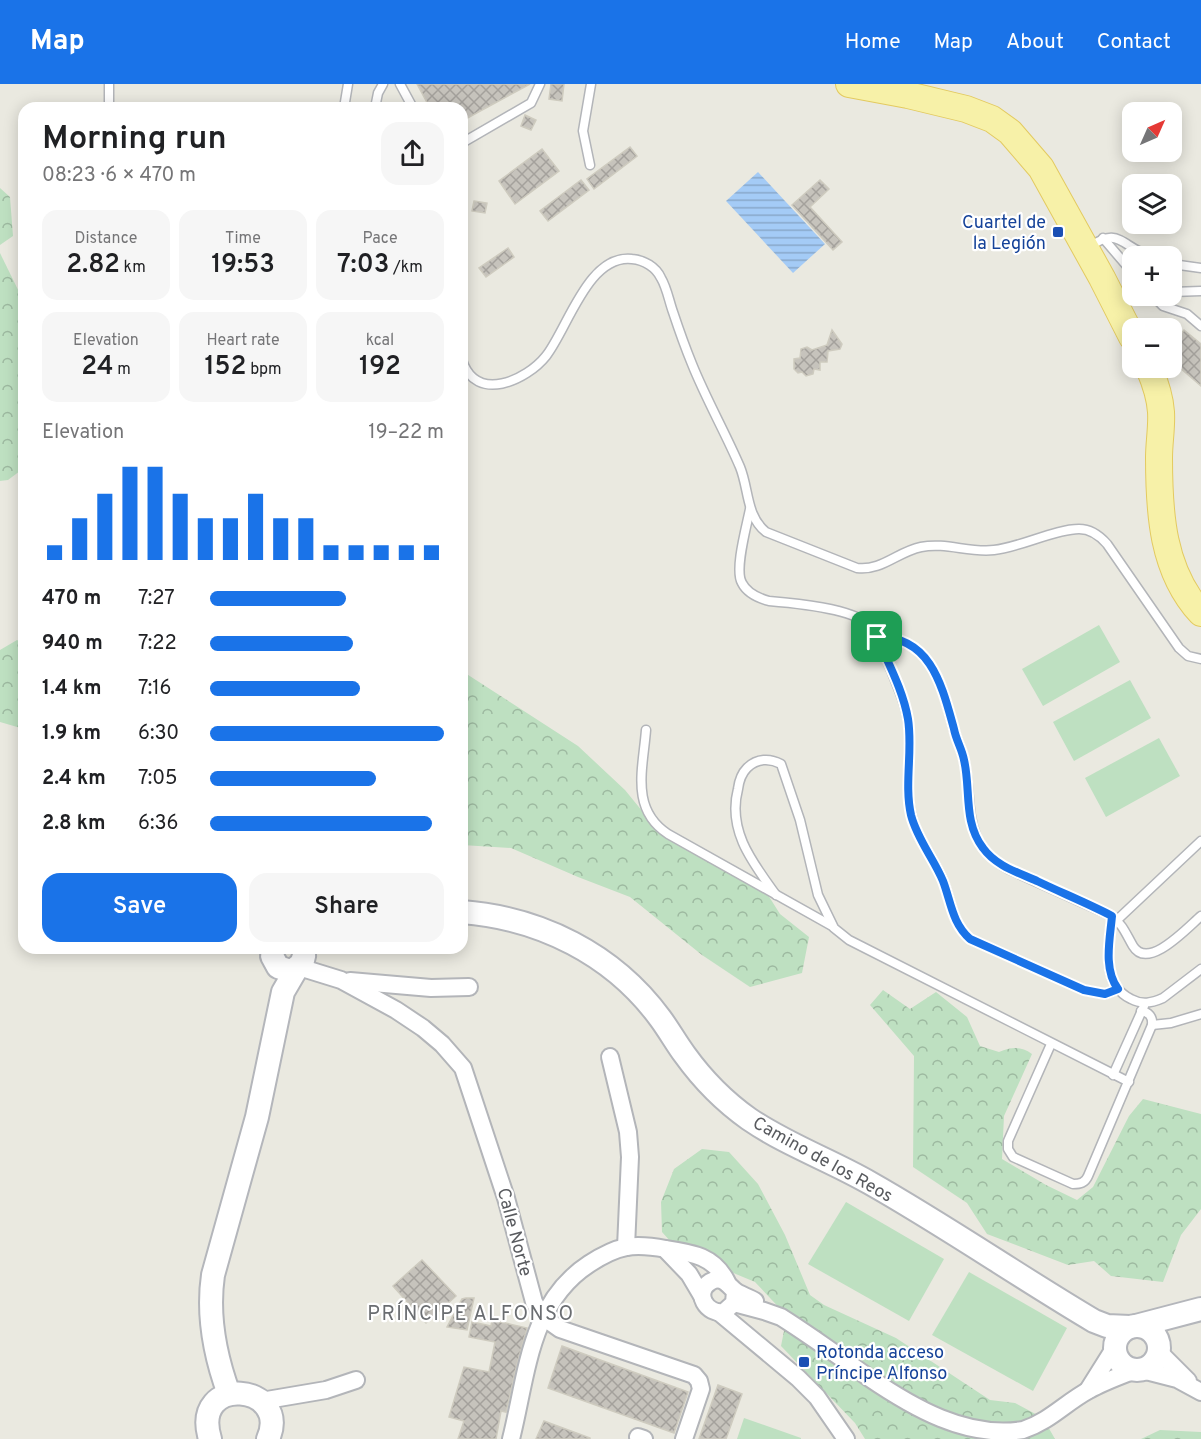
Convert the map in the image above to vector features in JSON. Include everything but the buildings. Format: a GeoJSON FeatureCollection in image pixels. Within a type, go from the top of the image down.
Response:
{"type":"FeatureCollection","features":[{"type":"Feature","properties":{"kind":"main road"},"geometry":{"type":"LineString","coordinates":[[860,85],[909,89],[992,119],[1010,132],[1041,168],[1094,244],[1102,278],[1122,318]]}},
{"type":"Feature","properties":{"kind":"main road"},"geometry":{"type":"LineString","coordinates":[[1153,378],[1158,390],[1161,412],[1159,483],[1161,522],[1172,567],[1183,588],[1201,613]]}},
{"type":"Feature","properties":{"kind":"street","name":"Camino de los Reos"},"geometry":{"type":"LineString","coordinates":[[468,913],[493,916],[537,927],[558,935],[597,957],[624,978],[647,1002],[699,1072],[730,1104],[748,1118],[788,1142],[877,1187],[1087,1317],[1124,1336]]}},
{"type":"Feature","properties":{"kind":"street"},"geometry":{"type":"LineString","coordinates":[[229,1394],[215,1347],[211,1315],[211,1287],[257,1117],[281,1001],[295,958],[341,980],[431,988],[469,987]]}},
{"type":"Feature","properties":{"kind":"street","name":"Calle Norte"},"geometry":{"type":"LineString","coordinates":[[341,980],[423,1028],[442,1044],[463,1068],[506,1198],[534,1302],[543,1317]]}},
{"type":"Feature","properties":{"kind":"street"},"geometry":{"type":"LineString","coordinates":[[610,1057],[628,1132],[630,1157],[626,1247]]}},
{"type":"Feature","properties":{"kind":"street"},"geometry":{"type":"LineString","coordinates":[[511,1439],[529,1357],[543,1317],[550,1300],[578,1271],[611,1250],[626,1247],[645,1245],[689,1252],[708,1259],[722,1272],[729,1297]]}},
{"type":"Feature","properties":{"kind":"street"},"geometry":{"type":"LineString","coordinates":[[665,1249],[689,1274],[710,1310],[729,1297],[758,1302],[915,1408],[942,1423],[988,1435],[1021,1431],[1045,1420],[1087,1391],[1154,1364],[1172,1328],[1201,1309]]}},
{"type":"Feature","properties":{"kind":"street"},"geometry":{"type":"LineString","coordinates":[[702,1296],[709,1283],[718,1280],[729,1297],[817,1397],[846,1439]]}},
{"type":"Feature","properties":{"kind":"street"},"geometry":{"type":"LineString","coordinates":[[1124,1336],[1201,1309]]}},
{"type":"Feature","properties":{"kind":"street"},"geometry":{"type":"LineString","coordinates":[[543,1317],[560,1329],[694,1375],[702,1389],[684,1439]]}},
{"type":"Feature","properties":{"kind":"street"},"geometry":{"type":"LineString","coordinates":[[1087,1391],[1124,1336],[1142,1326],[1154,1333],[1160,1348],[1197,1389]]}},
{"type":"Feature","properties":{"kind":"street"},"geometry":{"type":"LineString","coordinates":[[1124,1336],[1119,1360],[1129,1369],[1166,1376],[1197,1389]]}},
{"type":"Feature","properties":{"kind":"street"},"geometry":{"type":"LineString","coordinates":[[261,1401],[327,1390],[356,1380]]}},
{"type":"Feature","properties":{"kind":"street"},"geometry":{"type":"LineString","coordinates":[[210,1439],[207,1417],[212,1407],[219,1399],[240,1392],[252,1395],[268,1410],[272,1421],[268,1439]]}},
{"type":"Feature","properties":{"kind":"lane"},"geometry":{"type":"LineString","coordinates":[[109,102],[110,84]]}},
{"type":"Feature","properties":{"kind":"lane"},"geometry":{"type":"LineString","coordinates":[[346,102],[348,84]]}},
{"type":"Feature","properties":{"kind":"lane"},"geometry":{"type":"LineString","coordinates":[[376,102],[383,84]]}},
{"type":"Feature","properties":{"kind":"lane"},"geometry":{"type":"LineString","coordinates":[[400,84],[410,102]]}},
{"type":"Feature","properties":{"kind":"lane"},"geometry":{"type":"LineString","coordinates":[[468,140],[531,103],[540,84]]}},
{"type":"Feature","properties":{"kind":"lane"},"geometry":{"type":"LineString","coordinates":[[590,165],[583,130],[591,84]]}},
{"type":"Feature","properties":{"kind":"lane"},"geometry":{"type":"LineString","coordinates":[[1094,244],[1116,239],[1130,246]]}},
{"type":"Feature","properties":{"kind":"lane"},"geometry":{"type":"LineString","coordinates":[[1094,244],[1122,265]]}},
{"type":"Feature","properties":{"kind":"lane"},"geometry":{"type":"LineString","coordinates":[[468,369],[473,377],[488,384],[504,385],[515,379],[545,357],[581,295],[608,264],[625,258],[642,261],[650,265],[662,279],[692,364],[740,468],[755,521],[766,532],[857,568],[866,569],[882,566],[901,554],[919,548],[941,545],[975,550],[997,550],[1071,530],[1085,530],[1098,535],[1107,544],[1179,648],[1188,656],[1201,659]]}},
{"type":"Feature","properties":{"kind":"lane"},"geometry":{"type":"LineString","coordinates":[[1182,265],[1201,268]]}},
{"type":"Feature","properties":{"kind":"lane"},"geometry":{"type":"LineString","coordinates":[[1182,290],[1201,291]]}},
{"type":"Feature","properties":{"kind":"lane"},"geometry":{"type":"LineString","coordinates":[[1165,306],[1168,309],[1187,314],[1201,326]]}},
{"type":"Feature","properties":{"kind":"lane"},"geometry":{"type":"LineString","coordinates":[[750,508],[740,556],[740,581],[746,588],[760,599],[848,613],[863,620],[877,637],[901,694],[908,718],[911,816],[916,831],[942,879],[960,929],[970,939],[1084,990],[1105,994],[1118,989]]}},
{"type":"Feature","properties":{"kind":"lane"},"geometry":{"type":"LineString","coordinates":[[877,637],[890,637],[909,643],[920,652],[938,678],[947,700],[964,760],[974,832],[987,854],[1008,869],[1114,918],[1126,931],[1135,949],[1148,955],[1156,953],[1201,916]]}},
{"type":"Feature","properties":{"kind":"lane"},"geometry":{"type":"LineString","coordinates":[[646,730],[641,794],[645,809],[653,823],[668,834],[834,928],[849,940],[1129,1082]]}},
{"type":"Feature","properties":{"kind":"lane"},"geometry":{"type":"LineString","coordinates":[[776,895],[743,846],[735,812],[736,794],[743,773],[752,764],[767,760],[781,764],[800,820],[818,895],[834,928]]}},
{"type":"Feature","properties":{"kind":"lane"},"geometry":{"type":"LineString","coordinates":[[1051,1044],[1008,1141],[1008,1149],[1017,1159],[1073,1184],[1083,1183],[1089,1176],[1152,1025],[1152,1018],[1149,1014],[1118,989],[1110,972],[1109,953],[1114,918],[1201,842]]}},
{"type":"Feature","properties":{"kind":"lane"},"geometry":{"type":"LineString","coordinates":[[1113,1074],[1143,1007],[1163,998],[1201,969]]}},
{"type":"Feature","properties":{"kind":"lane"},"geometry":{"type":"LineString","coordinates":[[1152,1025],[1171,1023],[1201,1014]]}},
{"type":"Feature","properties":{"kind":"green space"},"geometry":{"type":"Polygon","coordinates":[[[0,188],[10,197],[13,236],[0,245],[0,188]]]}},
{"type":"Feature","properties":{"kind":"green space"},"geometry":{"type":"Polygon","coordinates":[[[0,253],[18,290],[18,472],[8,480],[0,481],[0,253]]]}},
{"type":"Feature","properties":{"kind":"green space"},"geometry":{"type":"Polygon","coordinates":[[[1099,625],[1120,662],[1043,706],[1022,669],[1099,625]]]}},
{"type":"Feature","properties":{"kind":"green space"},"geometry":{"type":"Polygon","coordinates":[[[18,641],[18,727],[0,722],[0,650],[18,641]]]}},
{"type":"Feature","properties":{"kind":"green space"},"geometry":{"type":"Polygon","coordinates":[[[468,675],[578,746],[625,790],[647,817],[733,865],[768,895],[780,914],[809,937],[802,973],[750,987],[702,955],[630,897],[511,848],[468,845],[468,675]]]}},
{"type":"Feature","properties":{"kind":"green space"},"geometry":{"type":"Polygon","coordinates":[[[1130,680],[1151,718],[1074,761],[1053,722],[1130,680]]]}},
{"type":"Feature","properties":{"kind":"green space"},"geometry":{"type":"Polygon","coordinates":[[[1159,738],[1180,776],[1106,817],[1085,778],[1159,738]]]}},
{"type":"Feature","properties":{"kind":"green space"},"geometry":{"type":"Polygon","coordinates":[[[883,990],[910,1009],[936,992],[967,1017],[980,1046],[999,1052],[1012,1048],[1020,1049],[1032,1054],[1004,1116],[1002,1159],[1077,1200],[1093,1187],[1129,1116],[1143,1099],[1201,1114],[1201,1209],[1181,1235],[1163,1282],[1111,1276],[1094,1261],[1068,1265],[987,1234],[967,1203],[913,1167],[914,1056],[870,1005],[883,990]]]}},
{"type":"Feature","properties":{"kind":"green space"},"geometry":{"type":"Polygon","coordinates":[[[702,1149],[729,1152],[758,1184],[785,1235],[810,1295],[824,1305],[896,1338],[990,1400],[1015,1403],[1043,1418],[1055,1439],[865,1439],[855,1423],[781,1346],[787,1316],[755,1282],[731,1272],[718,1262],[679,1251],[662,1232],[661,1202],[674,1169],[702,1149]]]}},
{"type":"Feature","properties":{"kind":"green space"},"geometry":{"type":"Polygon","coordinates":[[[846,1202],[944,1259],[909,1321],[808,1264],[846,1202]]]}},
{"type":"Feature","properties":{"kind":"green space"},"geometry":{"type":"Polygon","coordinates":[[[969,1272],[1067,1328],[1033,1391],[932,1335],[969,1272]]]}},
{"type":"Feature","properties":{"kind":"green space"},"geometry":{"type":"Polygon","coordinates":[[[744,1418],[801,1438],[801,1439],[737,1439],[744,1418]]]}},
{"type":"Feature","properties":{"kind":"green space"},"geometry":{"type":"Polygon","coordinates":[[[1160,1430],[1201,1432],[1201,1439],[1141,1439],[1160,1430]]]}},
{"type":"Feature","properties":{"kind":"water"},"geometry":{"type":"Polygon","coordinates":[[[758,172],[825,244],[793,273],[726,201],[758,172]]]}},
{"type":"Feature","properties":{"kind":"place","name":"Cuartel de la Legión"},"geometry":{"type":"Point","coordinates":[1058,232]}},
{"type":"Feature","properties":{"kind":"place","name":"Rotonda acceso Príncipe Alfonso"},"geometry":{"type":"Point","coordinates":[804,1362]}},
{"type":"Feature","properties":{"kind":"district","name":"PRÍNCIPE ALFONSO"},"geometry":{"type":"Point","coordinates":[471,1313]}},
{"type":"Feature","properties":{"kind":"route"},"geometry":{"type":"LineString","coordinates":[[877,637],[897,638],[909,643],[920,652],[938,678],[947,700],[964,760],[967,796],[974,832],[987,854],[1008,869],[1112,916],[1110,972],[1118,989],[1105,994],[1091,993],[970,939],[960,929],[938,869],[916,831],[911,816],[908,718],[901,694],[877,637]]}}]}
